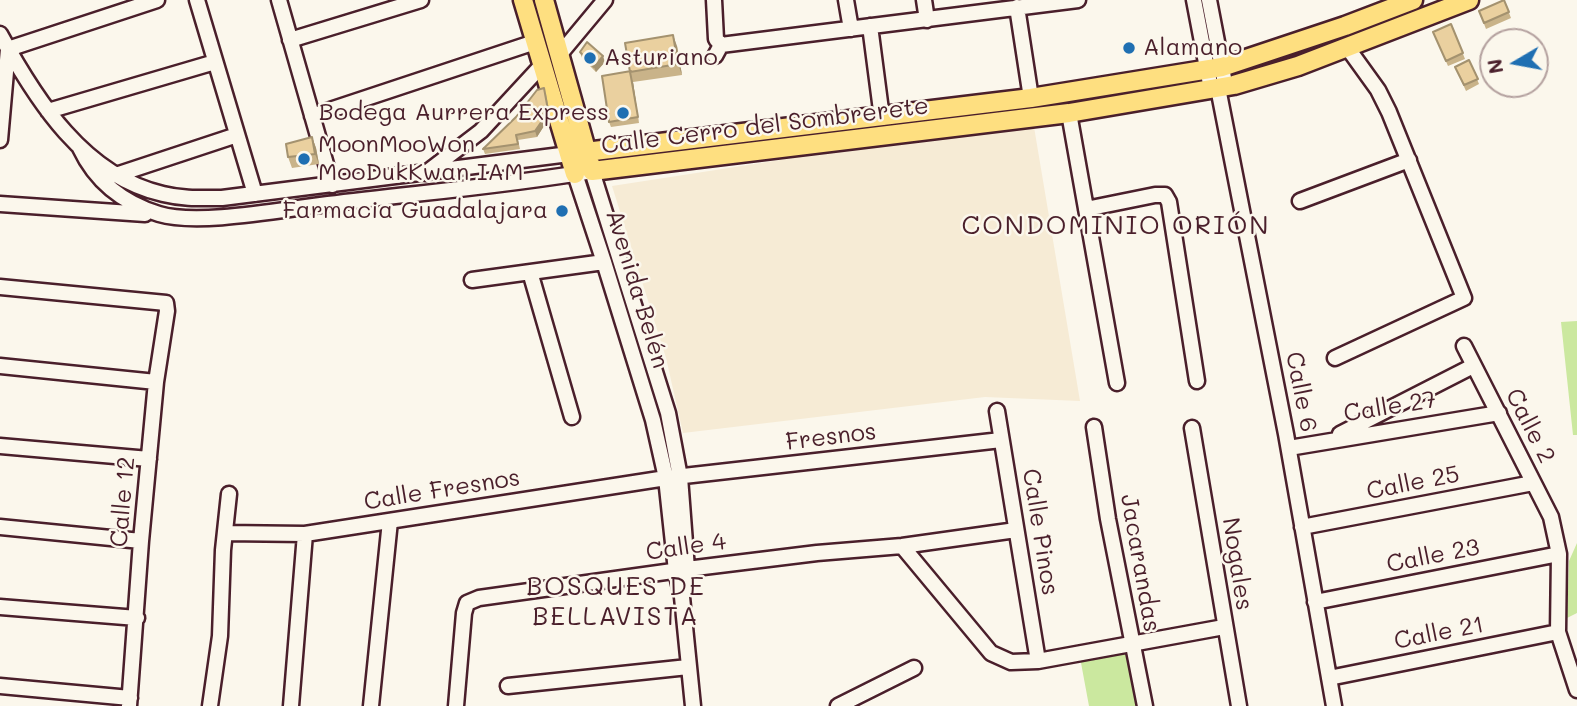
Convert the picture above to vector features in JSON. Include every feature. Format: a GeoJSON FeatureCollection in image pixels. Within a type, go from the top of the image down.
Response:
{"type":"FeatureCollection","features":[{"type":"Feature","properties":{"kind":"main road","name":"Avenida Belén"},"geometry":{"type":"LineString","coordinates":[[523,0],[542,65],[578,153]]}},
{"type":"Feature","properties":{"kind":"main road","name":"Avenida Belén"},"geometry":{"type":"LineString","coordinates":[[544,0],[561,54],[583,172]]}},
{"type":"Feature","properties":{"kind":"main road","name":"Calle Cerro del Sombrerete"},"geometry":{"type":"LineString","coordinates":[[578,153],[882,118],[1031,98],[1214,68],[1345,26],[1413,0]]}},
{"type":"Feature","properties":{"kind":"main road","name":"Calle Cerro del Sombrerete"},"geometry":{"type":"LineString","coordinates":[[583,172],[1069,113],[1218,88],[1298,66],[1469,0]]}},
{"type":"Feature","properties":{"kind":"street"},"geometry":{"type":"LineString","coordinates":[[0,139],[8,49],[157,0]]}},
{"type":"Feature","properties":{"kind":"street"},"geometry":{"type":"LineString","coordinates":[[197,0],[255,194]]}},
{"type":"Feature","properties":{"kind":"street"},"geometry":{"type":"LineString","coordinates":[[279,0],[332,185]]}},
{"type":"Feature","properties":{"kind":"street"},"geometry":{"type":"LineString","coordinates":[[290,40],[421,0]]}},
{"type":"Feature","properties":{"kind":"street"},"geometry":{"type":"LineString","coordinates":[[561,54],[605,0]]}},
{"type":"Feature","properties":{"kind":"street"},"geometry":{"type":"LineString","coordinates":[[714,0],[718,50],[870,26],[1078,0]]}},
{"type":"Feature","properties":{"kind":"street"},"geometry":{"type":"LineString","coordinates":[[846,0],[851,29]]}},
{"type":"Feature","properties":{"kind":"street"},"geometry":{"type":"LineString","coordinates":[[924,0],[927,20]]}},
{"type":"Feature","properties":{"kind":"street"},"geometry":{"type":"LineString","coordinates":[[1194,0],[1214,68]]}},
{"type":"Feature","properties":{"kind":"street"},"geometry":{"type":"LineString","coordinates":[[1209,0],[1214,68]]}},
{"type":"Feature","properties":{"kind":"street"},"geometry":{"type":"LineString","coordinates":[[1017,8],[1031,98]]}},
{"type":"Feature","properties":{"kind":"street"},"geometry":{"type":"LineString","coordinates":[[870,26],[882,118]]}},
{"type":"Feature","properties":{"kind":"street","name":"Calle Cerro del Sombrerete"},"geometry":{"type":"LineString","coordinates":[[0,34],[48,111],[80,148],[116,175],[161,194],[189,198],[222,198],[578,153]]}},
{"type":"Feature","properties":{"kind":"street"},"geometry":{"type":"LineString","coordinates":[[312,116],[535,42]]}},
{"type":"Feature","properties":{"kind":"street"},"geometry":{"type":"LineString","coordinates":[[1335,358],[1464,298],[1378,90],[1347,47]]}},
{"type":"Feature","properties":{"kind":"street"},"geometry":{"type":"LineString","coordinates":[[48,111],[215,62]]}},
{"type":"Feature","properties":{"kind":"street"},"geometry":{"type":"LineString","coordinates":[[424,174],[481,131],[542,65]]}},
{"type":"Feature","properties":{"kind":"street","name":"Calle 6"},"geometry":{"type":"LineString","coordinates":[[1214,68],[1289,448],[1334,706]]}},
{"type":"Feature","properties":{"kind":"street"},"geometry":{"type":"LineString","coordinates":[[1069,113],[1117,383]]}},
{"type":"Feature","properties":{"kind":"street"},"geometry":{"type":"LineString","coordinates":[[116,175],[237,135]]}},
{"type":"Feature","properties":{"kind":"street","name":"Calle Cerro del Sombrerete"},"geometry":{"type":"LineString","coordinates":[[80,148],[89,168],[103,184],[131,204],[161,215],[192,219],[583,172]]}},
{"type":"Feature","properties":{"kind":"street"},"geometry":{"type":"LineString","coordinates":[[1300,201],[1409,160]]}},
{"type":"Feature","properties":{"kind":"street","name":"Avenida Belén"},"geometry":{"type":"LineString","coordinates":[[583,172],[604,262],[673,478]]}},
{"type":"Feature","properties":{"kind":"street","name":"Avenida Belén"},"geometry":{"type":"LineString","coordinates":[[583,172],[668,413],[693,706]]}},
{"type":"Feature","properties":{"kind":"street"},"geometry":{"type":"LineString","coordinates":[[1086,209],[1165,195],[1169,202],[1197,381]]}},
{"type":"Feature","properties":{"kind":"street"},"geometry":{"type":"LineString","coordinates":[[0,204],[161,215]]}},
{"type":"Feature","properties":{"kind":"street"},"geometry":{"type":"LineString","coordinates":[[472,280],[604,262]]}},
{"type":"Feature","properties":{"kind":"street"},"geometry":{"type":"LineString","coordinates":[[530,272],[572,417]]}},
{"type":"Feature","properties":{"kind":"street","name":"Calle 12"},"geometry":{"type":"LineString","coordinates":[[0,287],[166,303],[141,541],[130,702]]}},
{"type":"Feature","properties":{"kind":"street","name":"Calle 2"},"geometry":{"type":"LineString","coordinates":[[1464,346],[1551,517],[1559,554],[1558,632],[1577,690]]}},
{"type":"Feature","properties":{"kind":"street"},"geometry":{"type":"LineString","coordinates":[[0,366],[156,382]]}},
{"type":"Feature","properties":{"kind":"street"},"geometry":{"type":"LineString","coordinates":[[1326,441],[1473,366]]}},
{"type":"Feature","properties":{"kind":"street","name":"Calle Pinos"},"geometry":{"type":"LineString","coordinates":[[997,411],[1038,661]]}},
{"type":"Feature","properties":{"kind":"street","name":"Calle 27"},"geometry":{"type":"LineString","coordinates":[[1289,448],[1499,412]]}},
{"type":"Feature","properties":{"kind":"street","name":"Jacarandas"},"geometry":{"type":"LineString","coordinates":[[1094,427],[1145,706]]}},
{"type":"Feature","properties":{"kind":"street","name":"Nogales"},"geometry":{"type":"LineString","coordinates":[[1192,428],[1239,706]]}},
{"type":"Feature","properties":{"kind":"street","name":"Fresnos"},"geometry":{"type":"LineString","coordinates":[[673,478],[1001,440]]}},
{"type":"Feature","properties":{"kind":"street"},"geometry":{"type":"LineString","coordinates":[[0,446],[149,459]]}},
{"type":"Feature","properties":{"kind":"street","name":"Calle Fresnos"},"geometry":{"type":"LineString","coordinates":[[225,533],[305,534],[673,478]]}},
{"type":"Feature","properties":{"kind":"street","name":"Calle 25"},"geometry":{"type":"LineString","coordinates":[[1303,527],[1533,483]]}},
{"type":"Feature","properties":{"kind":"street"},"geometry":{"type":"LineString","coordinates":[[210,706],[220,636],[229,494]]}},
{"type":"Feature","properties":{"kind":"street"},"geometry":{"type":"LineString","coordinates":[[371,706],[390,521]]}},
{"type":"Feature","properties":{"kind":"street"},"geometry":{"type":"LineString","coordinates":[[0,527],[141,541]]}},
{"type":"Feature","properties":{"kind":"street","name":"Calle 4"},"geometry":{"type":"LineString","coordinates":[[456,706],[467,603],[479,598],[682,570],[817,553],[902,546],[1016,530]]}},
{"type":"Feature","properties":{"kind":"street"},"geometry":{"type":"LineString","coordinates":[[291,706],[305,534]]}},
{"type":"Feature","properties":{"kind":"street"},"geometry":{"type":"LineString","coordinates":[[902,546],[991,653],[1011,662],[1038,661],[1224,627]]}},
{"type":"Feature","properties":{"kind":"street","name":"Calle 23"},"geometry":{"type":"LineString","coordinates":[[1315,602],[1559,554]]}},
{"type":"Feature","properties":{"kind":"street"},"geometry":{"type":"LineString","coordinates":[[0,607],[137,618]]}},
{"type":"Feature","properties":{"kind":"street","name":"Calle 21"},"geometry":{"type":"LineString","coordinates":[[1329,678],[1558,632]]}},
{"type":"Feature","properties":{"kind":"street"},"geometry":{"type":"LineString","coordinates":[[508,686],[688,667]]}},
{"type":"Feature","properties":{"kind":"street"},"geometry":{"type":"LineString","coordinates":[[838,706],[914,668]]}},
{"type":"Feature","properties":{"kind":"street"},"geometry":{"type":"LineString","coordinates":[[0,686],[130,702]]}},
{"type":"Feature","properties":{"kind":"shaded area"},"geometry":{"type":"Polygon","coordinates":[[[1033,121],[1080,401],[985,397],[683,433],[666,358],[612,186],[1033,121]]]}},
{"type":"Feature","properties":{"kind":"green space"},"geometry":{"type":"Polygon","coordinates":[[[1577,321],[1577,435],[1573,435],[1561,322],[1577,321]]]}},
{"type":"Feature","properties":{"kind":"green space"},"geometry":{"type":"Polygon","coordinates":[[[1577,543],[1577,613],[1567,618],[1569,561],[1577,543]]]}},
{"type":"Feature","properties":{"kind":"green space"},"geometry":{"type":"Polygon","coordinates":[[[1131,643],[1143,706],[1089,706],[1079,652],[1131,643]]]}},
{"type":"Feature","properties":{"kind":"building"},"geometry":{"type":"Polygon","coordinates":[[[1504,0],[1509,12],[1484,23],[1479,11],[1504,0]]]}},
{"type":"Feature","properties":{"kind":"building"},"geometry":{"type":"Polygon","coordinates":[[[1451,24],[1463,53],[1446,61],[1433,32],[1451,24]]]}},
{"type":"Feature","properties":{"kind":"building"},"geometry":{"type":"Polygon","coordinates":[[[673,35],[678,64],[630,72],[625,43],[673,35]]]}},
{"type":"Feature","properties":{"kind":"building"},"geometry":{"type":"Polygon","coordinates":[[[587,42],[603,56],[594,67],[580,52],[587,42]]]}},
{"type":"Feature","properties":{"kind":"building"},"geometry":{"type":"Polygon","coordinates":[[[1469,60],[1478,79],[1464,85],[1455,67],[1469,60]]]}},
{"type":"Feature","properties":{"kind":"building"},"geometry":{"type":"Polygon","coordinates":[[[631,71],[638,117],[609,122],[602,76],[631,71]]]}},
{"type":"Feature","properties":{"kind":"building"},"geometry":{"type":"Polygon","coordinates":[[[544,88],[548,110],[538,112],[542,121],[535,131],[516,135],[518,144],[483,149],[516,117],[537,90],[544,88]]]}},
{"type":"Feature","properties":{"kind":"building"},"geometry":{"type":"Polygon","coordinates":[[[312,137],[315,154],[288,157],[286,144],[312,137]]]}},
{"type":"Feature","properties":{"kind":"place","name":"Alamano"},"geometry":{"type":"Point","coordinates":[1129,48]}},
{"type":"Feature","properties":{"kind":"place","name":"Asturiano"},"geometry":{"type":"Point","coordinates":[590,58]}},
{"type":"Feature","properties":{"kind":"place","name":"Bodega Aurrera Express"},"geometry":{"type":"Point","coordinates":[623,113]}},
{"type":"Feature","properties":{"kind":"place","name":"MoonMooWon MooDukKwan IAM"},"geometry":{"type":"Point","coordinates":[304,159]}},
{"type":"Feature","properties":{"kind":"place","name":"Farmacia Guadalajara"},"geometry":{"type":"Point","coordinates":[562,211]}},
{"type":"Feature","properties":{"kind":"district","name":"CONDOMINIO ORIÓN"},"geometry":{"type":"Point","coordinates":[1116,226]}},
{"type":"Feature","properties":{"kind":"district","name":"BOSQUES DE BELLAVISTA"},"geometry":{"type":"Point","coordinates":[616,602]}}]}
